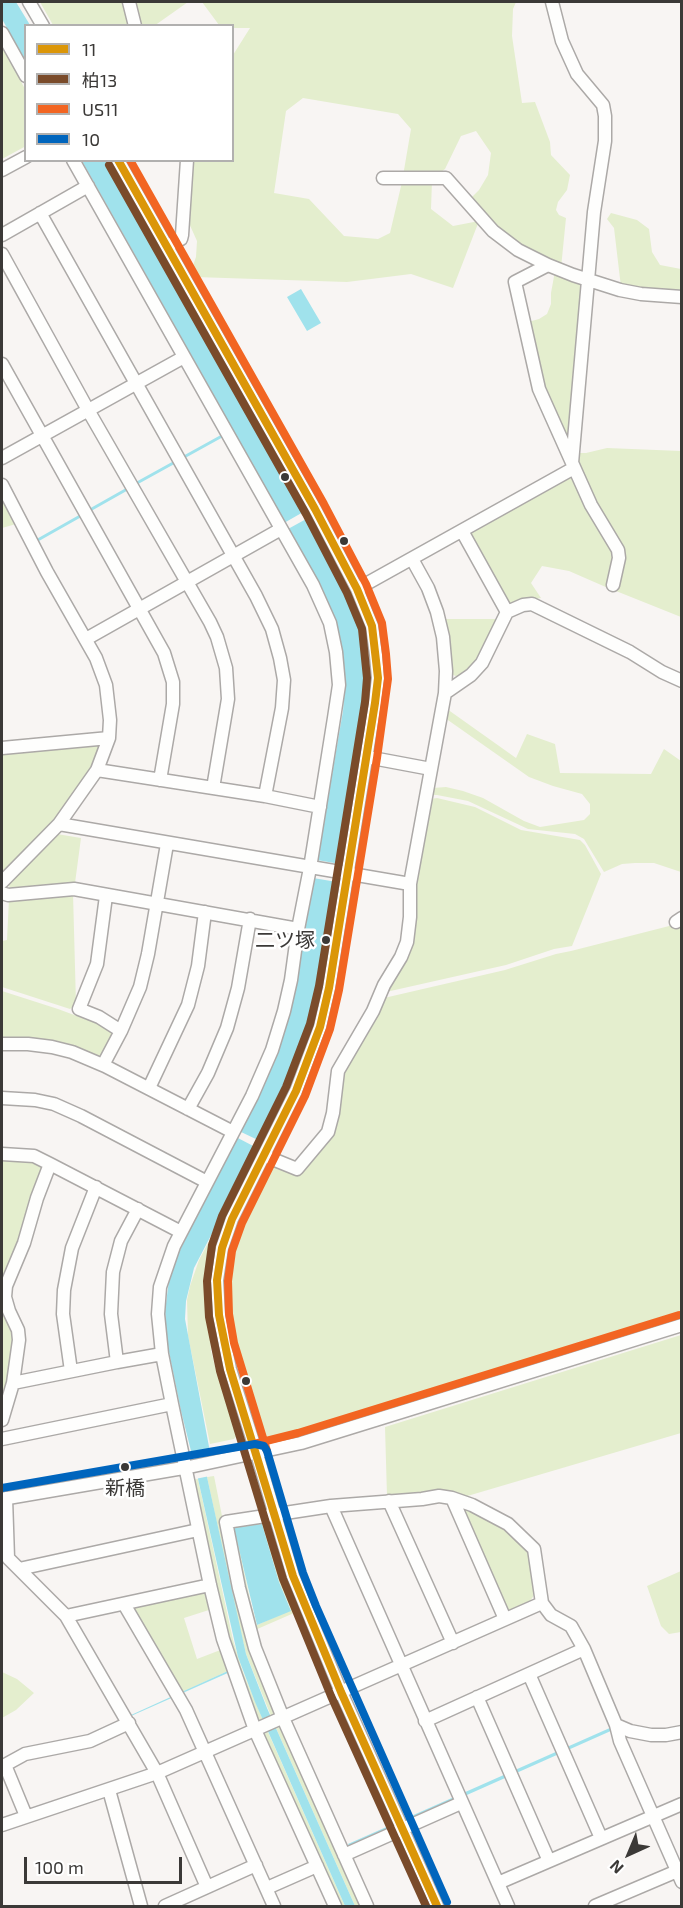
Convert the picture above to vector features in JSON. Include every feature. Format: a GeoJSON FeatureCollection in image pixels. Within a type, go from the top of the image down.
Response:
{"type":"FeatureCollection","features":[{"type":"Feature","properties":{"kind":"street"},"geometry":{"type":"LineString","coordinates":[[29,2],[42,24]]}},
{"type":"Feature","properties":{"kind":"street"},"geometry":{"type":"LineString","coordinates":[[129,2],[134,24]]}},
{"type":"Feature","properties":{"kind":"street"},"geometry":{"type":"LineString","coordinates":[[552,2],[562,42],[577,74],[603,105],[605,116],[605,141],[594,212],[573,465]]}},
{"type":"Feature","properties":{"kind":"street"},"geometry":{"type":"LineString","coordinates":[[2,33],[24,72]]}},
{"type":"Feature","properties":{"kind":"street"},"geometry":{"type":"LineString","coordinates":[[2,170],[24,158]]}},
{"type":"Feature","properties":{"kind":"street"},"geometry":{"type":"LineString","coordinates":[[75,162],[323,605],[330,623],[336,652],[339,685],[313,869],[298,929],[284,1011],[272,1050],[252,1096],[174,1246],[160,1287],[158,1314],[162,1354],[223,1639],[255,1730],[334,1906]]}},
{"type":"Feature","properties":{"kind":"street"},"geometry":{"type":"LineString","coordinates":[[119,162],[315,509],[357,589],[372,626],[378,678],[367,757],[344,874],[329,988],[320,1027],[296,1091],[232,1219],[222,1248],[218,1280],[219,1315],[230,1369],[293,1576],[341,1692],[437,1906]]}},
{"type":"Feature","properties":{"kind":"street"},"geometry":{"type":"LineString","coordinates":[[168,246],[181,239],[182,235],[187,162]]}},
{"type":"Feature","properties":{"kind":"street"},"geometry":{"type":"LineString","coordinates":[[383,178],[446,178],[498,235],[518,250],[548,265],[589,280],[631,292],[681,297]]}},
{"type":"Feature","properties":{"kind":"street"},"geometry":{"type":"LineString","coordinates":[[2,236],[88,186]]}},
{"type":"Feature","properties":{"kind":"street"},"geometry":{"type":"LineString","coordinates":[[40,213],[272,629],[284,680],[282,708],[265,796]]}},
{"type":"Feature","properties":{"kind":"street"},"geometry":{"type":"LineString","coordinates":[[2,254],[217,637],[226,668],[227,708],[213,788]]}},
{"type":"Feature","properties":{"kind":"street"},"geometry":{"type":"LineString","coordinates":[[548,265],[515,282],[538,389],[591,505],[618,550],[619,558],[613,585]]}},
{"type":"Feature","properties":{"kind":"street"},"geometry":{"type":"LineString","coordinates":[[2,458],[184,357]]}},
{"type":"Feature","properties":{"kind":"street"},"geometry":{"type":"LineString","coordinates":[[2,364],[164,653],[172,682],[172,704],[160,780]]}},
{"type":"Feature","properties":{"kind":"street"},"geometry":{"type":"LineString","coordinates":[[357,589],[462,531],[573,465]]}},
{"type":"Feature","properties":{"kind":"street"},"geometry":{"type":"LineString","coordinates":[[2,485],[102,671],[110,720],[109,738],[97,770],[59,824],[2,882]]}},
{"type":"Feature","properties":{"kind":"street"},"geometry":{"type":"LineString","coordinates":[[86,639],[281,529]]}},
{"type":"Feature","properties":{"kind":"street"},"geometry":{"type":"LineString","coordinates":[[462,531],[507,612]]}},
{"type":"Feature","properties":{"kind":"street"},"geometry":{"type":"LineString","coordinates":[[265,1156],[297,1170],[328,1132],[339,1071],[373,1011],[407,942],[410,884],[445,693],[446,671],[443,637],[428,588],[412,559]]}},
{"type":"Feature","properties":{"kind":"street"},"geometry":{"type":"LineString","coordinates":[[445,693],[471,675],[482,663],[507,612],[532,604],[630,652],[681,681]]}},
{"type":"Feature","properties":{"kind":"street"},"geometry":{"type":"LineString","coordinates":[[2,748],[109,738]]}},
{"type":"Feature","properties":{"kind":"street"},"geometry":{"type":"LineString","coordinates":[[367,757],[431,769]]}},
{"type":"Feature","properties":{"kind":"street"},"geometry":{"type":"LineString","coordinates":[[97,770],[265,796],[320,807]]}},
{"type":"Feature","properties":{"kind":"street"},"geometry":{"type":"LineString","coordinates":[[59,824],[410,884]]}},
{"type":"Feature","properties":{"kind":"street"},"geometry":{"type":"LineString","coordinates":[[103,1065],[140,987],[167,844]]}},
{"type":"Feature","properties":{"kind":"street"},"geometry":{"type":"LineString","coordinates":[[2,893],[8,895],[74,889],[298,929]]}},
{"type":"Feature","properties":{"kind":"street"},"geometry":{"type":"LineString","coordinates":[[106,896],[97,964],[79,1009],[99,1017],[121,1031]]}},
{"type":"Feature","properties":{"kind":"street"},"geometry":{"type":"LineString","coordinates":[[149,1088],[188,1005],[198,966],[206,912]]}},
{"type":"Feature","properties":{"kind":"street"},"geometry":{"type":"LineString","coordinates":[[188,1109],[208,1072],[227,1028],[238,988],[250,919]]}},
{"type":"Feature","properties":{"kind":"street"},"geometry":{"type":"LineString","coordinates":[[2,1044],[28,1044],[72,1052],[103,1065],[233,1132]]}},
{"type":"Feature","properties":{"kind":"street"},"geometry":{"type":"LineString","coordinates":[[2,1098],[54,1104],[207,1182]]}},
{"type":"Feature","properties":{"kind":"street"},"geometry":{"type":"LineString","coordinates":[[2,1154],[34,1156],[181,1232]]}},
{"type":"Feature","properties":{"kind":"street"},"geometry":{"type":"LineString","coordinates":[[2,1420],[13,1383],[19,1340],[18,1330],[5,1297],[6,1286],[24,1243],[37,1198],[51,1164]]}},
{"type":"Feature","properties":{"kind":"street"},"geometry":{"type":"LineString","coordinates":[[71,1371],[63,1314],[64,1290],[72,1248],[96,1187]]}},
{"type":"Feature","properties":{"kind":"street"},"geometry":{"type":"LineString","coordinates":[[117,1362],[111,1314],[113,1272],[121,1241],[138,1209]]}},
{"type":"Feature","properties":{"kind":"street"},"geometry":{"type":"LineString","coordinates":[[207,1887],[157,1773],[66,1616],[8,1558],[4,1498],[187,1467],[302,1443],[681,1325]]}},
{"type":"Feature","properties":{"kind":"street"},"geometry":{"type":"LineString","coordinates":[[13,1383],[162,1354]]}},
{"type":"Feature","properties":{"kind":"street"},"geometry":{"type":"LineString","coordinates":[[2,1439],[172,1404]]}},
{"type":"Feature","properties":{"kind":"street"},"geometry":{"type":"LineString","coordinates":[[366,1906],[283,1718],[255,1648],[239,1588],[226,1522],[332,1506],[422,1500],[439,1496],[472,1505],[508,1524],[534,1549],[542,1603],[550,1615],[571,1626],[584,1649],[616,1725],[620,1741],[680,1874],[595,1906]]}},
{"type":"Feature","properties":{"kind":"street"},"geometry":{"type":"LineString","coordinates":[[452,1498],[505,1619]]}},
{"type":"Feature","properties":{"kind":"street"},"geometry":{"type":"LineString","coordinates":[[389,1501],[453,1643]]}},
{"type":"Feature","properties":{"kind":"street"},"geometry":{"type":"LineString","coordinates":[[332,1506],[508,1906]]}},
{"type":"Feature","properties":{"kind":"street"},"geometry":{"type":"LineString","coordinates":[[19,1569],[198,1530]]}},
{"type":"Feature","properties":{"kind":"street"},"geometry":{"type":"LineString","coordinates":[[66,1616],[210,1586]]}},
{"type":"Feature","properties":{"kind":"street"},"geometry":{"type":"LineString","coordinates":[[2,1825],[157,1773],[542,1603]]}},
{"type":"Feature","properties":{"kind":"street"},"geometry":{"type":"LineString","coordinates":[[124,1604],[186,1710],[274,1906]]}},
{"type":"Feature","properties":{"kind":"street"},"geometry":{"type":"LineString","coordinates":[[425,1721],[584,1649]]}},
{"type":"Feature","properties":{"kind":"street"},"geometry":{"type":"LineString","coordinates":[[529,1674],[601,1838]]}},
{"type":"Feature","properties":{"kind":"street"},"geometry":{"type":"LineString","coordinates":[[477,1697],[549,1861]]}},
{"type":"Feature","properties":{"kind":"street"},"geometry":{"type":"LineString","coordinates":[[26,1816],[5,1765],[25,1754],[90,1741],[129,1723]]}},
{"type":"Feature","properties":{"kind":"street"},"geometry":{"type":"LineString","coordinates":[[616,1725],[630,1731],[651,1735],[681,1732]]}},
{"type":"Feature","properties":{"kind":"street"},"geometry":{"type":"LineString","coordinates":[[110,1790],[141,1906]]}},
{"type":"Feature","properties":{"kind":"street"},"geometry":{"type":"LineString","coordinates":[[344,1855],[461,1803]]}},
{"type":"Feature","properties":{"kind":"street"},"geometry":{"type":"LineString","coordinates":[[498,1883],[681,1804]]}},
{"type":"Feature","properties":{"kind":"street"},"geometry":{"type":"LineString","coordinates":[[165,1906],[256,1865]]}},
{"type":"Feature","properties":{"kind":"street"},"geometry":{"type":"LineString","coordinates":[[267,1888],[317,1866]]}},
{"type":"Feature","properties":{"kind":"green space"},"geometry":{"type":"Polygon","coordinates":[[[40,2],[124,2],[130,24],[52,24],[40,2]]]}},
{"type":"Feature","properties":{"kind":"green space"},"geometry":{"type":"Polygon","coordinates":[[[135,2],[188,2],[157,24],[140,24],[135,2]]]}},
{"type":"Feature","properties":{"kind":"green space"},"geometry":{"type":"Polygon","coordinates":[[[202,2],[516,2],[513,9],[512,36],[522,103],[535,102],[550,142],[551,155],[570,175],[567,190],[558,202],[556,210],[559,215],[566,218],[561,268],[520,248],[469,200],[479,190],[488,175],[491,153],[476,131],[461,136],[445,169],[438,174],[403,176],[411,129],[398,114],[303,98],[286,111],[274,193],[309,199],[344,236],[378,239],[390,233],[402,182],[432,181],[431,209],[453,226],[479,221],[453,288],[411,274],[347,282],[195,277],[191,271],[196,257],[197,241],[188,221],[191,162],[234,162],[234,53],[250,28],[234,28],[234,24],[218,24],[202,2]]]}},
{"type":"Feature","properties":{"kind":"green space"},"geometry":{"type":"Polygon","coordinates":[[[2,46],[24,87],[24,147],[2,159],[2,46]]]}},
{"type":"Feature","properties":{"kind":"green space"},"geometry":{"type":"Polygon","coordinates":[[[611,213],[637,220],[649,229],[652,252],[660,265],[681,269],[681,295],[621,287],[614,228],[607,219],[611,213]]]}},
{"type":"Feature","properties":{"kind":"green space"},"geometry":{"type":"Polygon","coordinates":[[[555,271],[586,282],[571,448],[544,388],[528,322],[547,314],[551,304],[555,271]]]}},
{"type":"Feature","properties":{"kind":"green space"},"geometry":{"type":"Polygon","coordinates":[[[607,448],[681,451],[681,617],[616,591],[625,558],[623,547],[598,507],[575,459],[576,453],[607,448]]]}},
{"type":"Feature","properties":{"kind":"green space"},"geometry":{"type":"Polygon","coordinates":[[[566,477],[575,480],[615,557],[608,588],[569,571],[542,566],[531,583],[541,598],[510,603],[470,536],[471,531],[566,477]]]}},
{"type":"Feature","properties":{"kind":"green space"},"geometry":{"type":"Polygon","coordinates":[[[2,496],[16,524],[2,528],[2,496]]]}},
{"type":"Feature","properties":{"kind":"green space"},"geometry":{"type":"Polygon","coordinates":[[[444,619],[500,619],[478,659],[458,677],[451,674],[444,619]]]}},
{"type":"Feature","properties":{"kind":"green space"},"geometry":{"type":"Polygon","coordinates":[[[447,709],[516,758],[527,734],[555,744],[560,773],[651,774],[664,749],[681,761],[681,872],[654,863],[635,863],[622,864],[604,872],[584,839],[575,834],[528,829],[468,801],[432,795],[433,788],[446,787],[463,791],[483,798],[524,821],[540,827],[584,820],[590,814],[590,804],[582,794],[529,777],[445,718],[447,709]]]}},
{"type":"Feature","properties":{"kind":"green space"},"geometry":{"type":"Polygon","coordinates":[[[103,741],[98,757],[61,815],[2,874],[2,754],[103,741]]]}},
{"type":"Feature","properties":{"kind":"green space"},"geometry":{"type":"Polygon","coordinates":[[[437,798],[475,807],[521,830],[580,840],[601,874],[572,946],[554,949],[506,965],[386,992],[410,949],[415,880],[431,799],[437,798]]]}},
{"type":"Feature","properties":{"kind":"green space"},"geometry":{"type":"Polygon","coordinates":[[[57,834],[81,838],[75,883],[11,889],[7,883],[57,834]]]}},
{"type":"Feature","properties":{"kind":"green space"},"geometry":{"type":"Polygon","coordinates":[[[73,893],[76,1004],[70,1009],[2,987],[2,941],[7,940],[9,899],[73,893]]]}},
{"type":"Feature","properties":{"kind":"green space"},"geometry":{"type":"Polygon","coordinates":[[[681,923],[681,1315],[312,1430],[275,1440],[265,1436],[252,1404],[254,1396],[246,1373],[237,1359],[229,1325],[227,1287],[232,1252],[244,1215],[270,1164],[297,1175],[328,1141],[343,1075],[384,998],[505,970],[556,954],[681,923]]]}},
{"type":"Feature","properties":{"kind":"green space"},"geometry":{"type":"Polygon","coordinates":[[[2,991],[101,1025],[111,1033],[112,1037],[102,1054],[98,1056],[2,1039],[2,991]]]}},
{"type":"Feature","properties":{"kind":"green space"},"geometry":{"type":"Polygon","coordinates":[[[2,1159],[28,1160],[43,1168],[2,1286],[2,1159]]]}},
{"type":"Feature","properties":{"kind":"green space"},"geometry":{"type":"Polygon","coordinates":[[[231,1200],[212,1252],[208,1305],[211,1351],[217,1374],[226,1388],[240,1432],[234,1439],[210,1444],[188,1336],[187,1300],[199,1260],[231,1200]]]}},
{"type":"Feature","properties":{"kind":"green space"},"geometry":{"type":"Polygon","coordinates":[[[2,1305],[15,1339],[10,1378],[2,1404],[2,1305]]]}},
{"type":"Feature","properties":{"kind":"green space"},"geometry":{"type":"Polygon","coordinates":[[[681,1335],[681,1433],[464,1497],[387,1496],[385,1427],[681,1335]]]}},
{"type":"Feature","properties":{"kind":"green space"},"geometry":{"type":"Polygon","coordinates":[[[214,1476],[236,1586],[277,1714],[271,1716],[246,1654],[238,1621],[207,1477],[214,1476]]]}},
{"type":"Feature","properties":{"kind":"green space"},"geometry":{"type":"Polygon","coordinates":[[[198,1479],[233,1640],[243,1672],[263,1720],[257,1723],[228,1641],[191,1480],[198,1479]]]}},
{"type":"Feature","properties":{"kind":"green space"},"geometry":{"type":"Polygon","coordinates":[[[462,1507],[469,1508],[504,1527],[530,1551],[535,1594],[527,1605],[511,1612],[506,1610],[462,1507]]]}},
{"type":"Feature","properties":{"kind":"green space"},"geometry":{"type":"Polygon","coordinates":[[[263,1521],[294,1613],[255,1630],[231,1528],[235,1525],[263,1521]],[[262,1524],[235,1529],[257,1625],[291,1610],[279,1582],[262,1524]]]}},
{"type":"Feature","properties":{"kind":"green space"},"geometry":{"type":"Polygon","coordinates":[[[681,1571],[681,1632],[669,1634],[661,1626],[647,1586],[681,1571]]]}},
{"type":"Feature","properties":{"kind":"green space"},"geometry":{"type":"Polygon","coordinates":[[[205,1591],[209,1595],[212,1609],[184,1618],[197,1659],[223,1649],[230,1670],[182,1692],[133,1610],[134,1606],[205,1591]]]}},
{"type":"Feature","properties":{"kind":"green space"},"geometry":{"type":"Polygon","coordinates":[[[2,1672],[17,1679],[34,1693],[16,1710],[2,1718],[2,1672]]]}},
{"type":"Feature","properties":{"kind":"green space"},"geometry":{"type":"Polygon","coordinates":[[[283,1725],[363,1906],[355,1906],[276,1728],[283,1725]]]}},
{"type":"Feature","properties":{"kind":"green space"},"geometry":{"type":"Polygon","coordinates":[[[268,1732],[345,1906],[339,1906],[262,1735],[268,1732]]]}},
{"type":"Feature","properties":{"kind":"water"},"geometry":{"type":"Polygon","coordinates":[[[2,2],[16,2],[29,24],[24,24],[24,59],[2,19],[2,2]]]}},
{"type":"Feature","properties":{"kind":"water"},"geometry":{"type":"Polygon","coordinates":[[[83,162],[107,162],[329,557],[357,618],[362,641],[367,679],[362,722],[315,1001],[306,1034],[285,1090],[194,1268],[186,1301],[185,1319],[210,1452],[207,1477],[246,1654],[267,1708],[355,1906],[345,1906],[255,1702],[238,1657],[181,1411],[167,1342],[165,1311],[169,1280],[178,1254],[264,1084],[281,1042],[293,1000],[343,711],[345,686],[343,653],[334,617],[316,577],[83,162]]]}},
{"type":"Feature","properties":{"kind":"water"},"geometry":{"type":"Polygon","coordinates":[[[301,289],[321,323],[307,331],[287,297],[301,289]]]}},
{"type":"Feature","properties":{"kind":"water"},"geometry":{"type":"Polygon","coordinates":[[[262,1524],[279,1582],[291,1611],[257,1625],[234,1528],[262,1524]]]}},
{"type":"Feature","properties":{"kind":"water"},"geometry":{"type":"Polygon","coordinates":[[[230,1670],[230,1672],[131,1716],[131,1715],[230,1670]]]}},
{"type":"Feature","properties":{"kind":"water"},"geometry":{"type":"Polygon","coordinates":[[[612,1727],[613,1730],[350,1847],[348,1844],[612,1727]]]}},
{"type":"Feature","properties":{"kind":"pier"},"geometry":{"type":"Polygon","coordinates":[[[305,511],[308,518],[288,529],[284,523],[305,511]]]}},
{"type":"Feature","properties":{"kind":"pier"},"geometry":{"type":"Polygon","coordinates":[[[317,860],[340,864],[337,882],[313,878],[317,860]]]}},
{"type":"Feature","properties":{"kind":"pier"},"geometry":{"type":"Polygon","coordinates":[[[239,1131],[260,1141],[257,1148],[236,1137],[239,1131]]]}},
{"type":"Feature","properties":{"kind":"pier","name":"新橋"},"geometry":{"type":"Polygon","coordinates":[[[211,1452],[210,1476],[195,1479],[188,1456],[211,1452]]]}},
{"type":"Feature","properties":{"kind":"waterway"},"geometry":{"type":"LineString","coordinates":[[184,457],[222,436]]}},
{"type":"Feature","properties":{"kind":"waterway"},"geometry":{"type":"LineString","coordinates":[[137,483],[175,462]]}},
{"type":"Feature","properties":{"kind":"waterway"},"geometry":{"type":"LineString","coordinates":[[90,510],[129,488]]}},
{"type":"Feature","properties":{"kind":"waterway"},"geometry":{"type":"LineString","coordinates":[[36,541],[82,515]]}},
{"type":"Feature","properties":{"kind":"transit line","name":"11"},"geometry":{"type":"LineString","coordinates":[[119,162],[315,509],[357,589],[372,626],[378,678],[375,703],[329,988],[320,1027],[296,1091],[232,1219],[222,1248],[217,1280],[219,1315],[230,1369],[293,1576],[341,1692],[437,1906]]}},
{"type":"Feature","properties":{"kind":"transit line","name":"US11"},"geometry":{"type":"LineString","coordinates":[[131,162],[324,504],[366,584],[382,623],[386,654],[388,679],[377,758],[339,990],[330,1029],[305,1096],[242,1223],[232,1251],[228,1281],[229,1314],[234,1343],[267,1451]]}},
{"type":"Feature","properties":{"kind":"transit line","name":"柏13"},"geometry":{"type":"LineString","coordinates":[[109,165],[306,514],[347,593],[362,629],[367,678],[365,702],[319,986],[310,1024],[286,1087],[222,1216],[212,1245],[207,1281],[209,1317],[220,1371],[283,1579],[331,1696],[426,1906]]}},
{"type":"Feature","properties":{"kind":"transit line","name":"US11"},"geometry":{"type":"LineString","coordinates":[[254,1444],[298,1433],[679,1315]]}},
{"type":"Feature","properties":{"kind":"transit line","name":"10"},"geometry":{"type":"LineString","coordinates":[[2,1488],[255,1444],[264,1446],[303,1573],[316,1606],[447,1902]]}},
{"type":"Feature","properties":{"kind":"place","name":"二ツ塚"},"geometry":{"type":"Point","coordinates":[326,940]}},
{"type":"Feature","properties":{"kind":"place","name":"新橋"},"geometry":{"type":"Point","coordinates":[125,1467]}}]}
